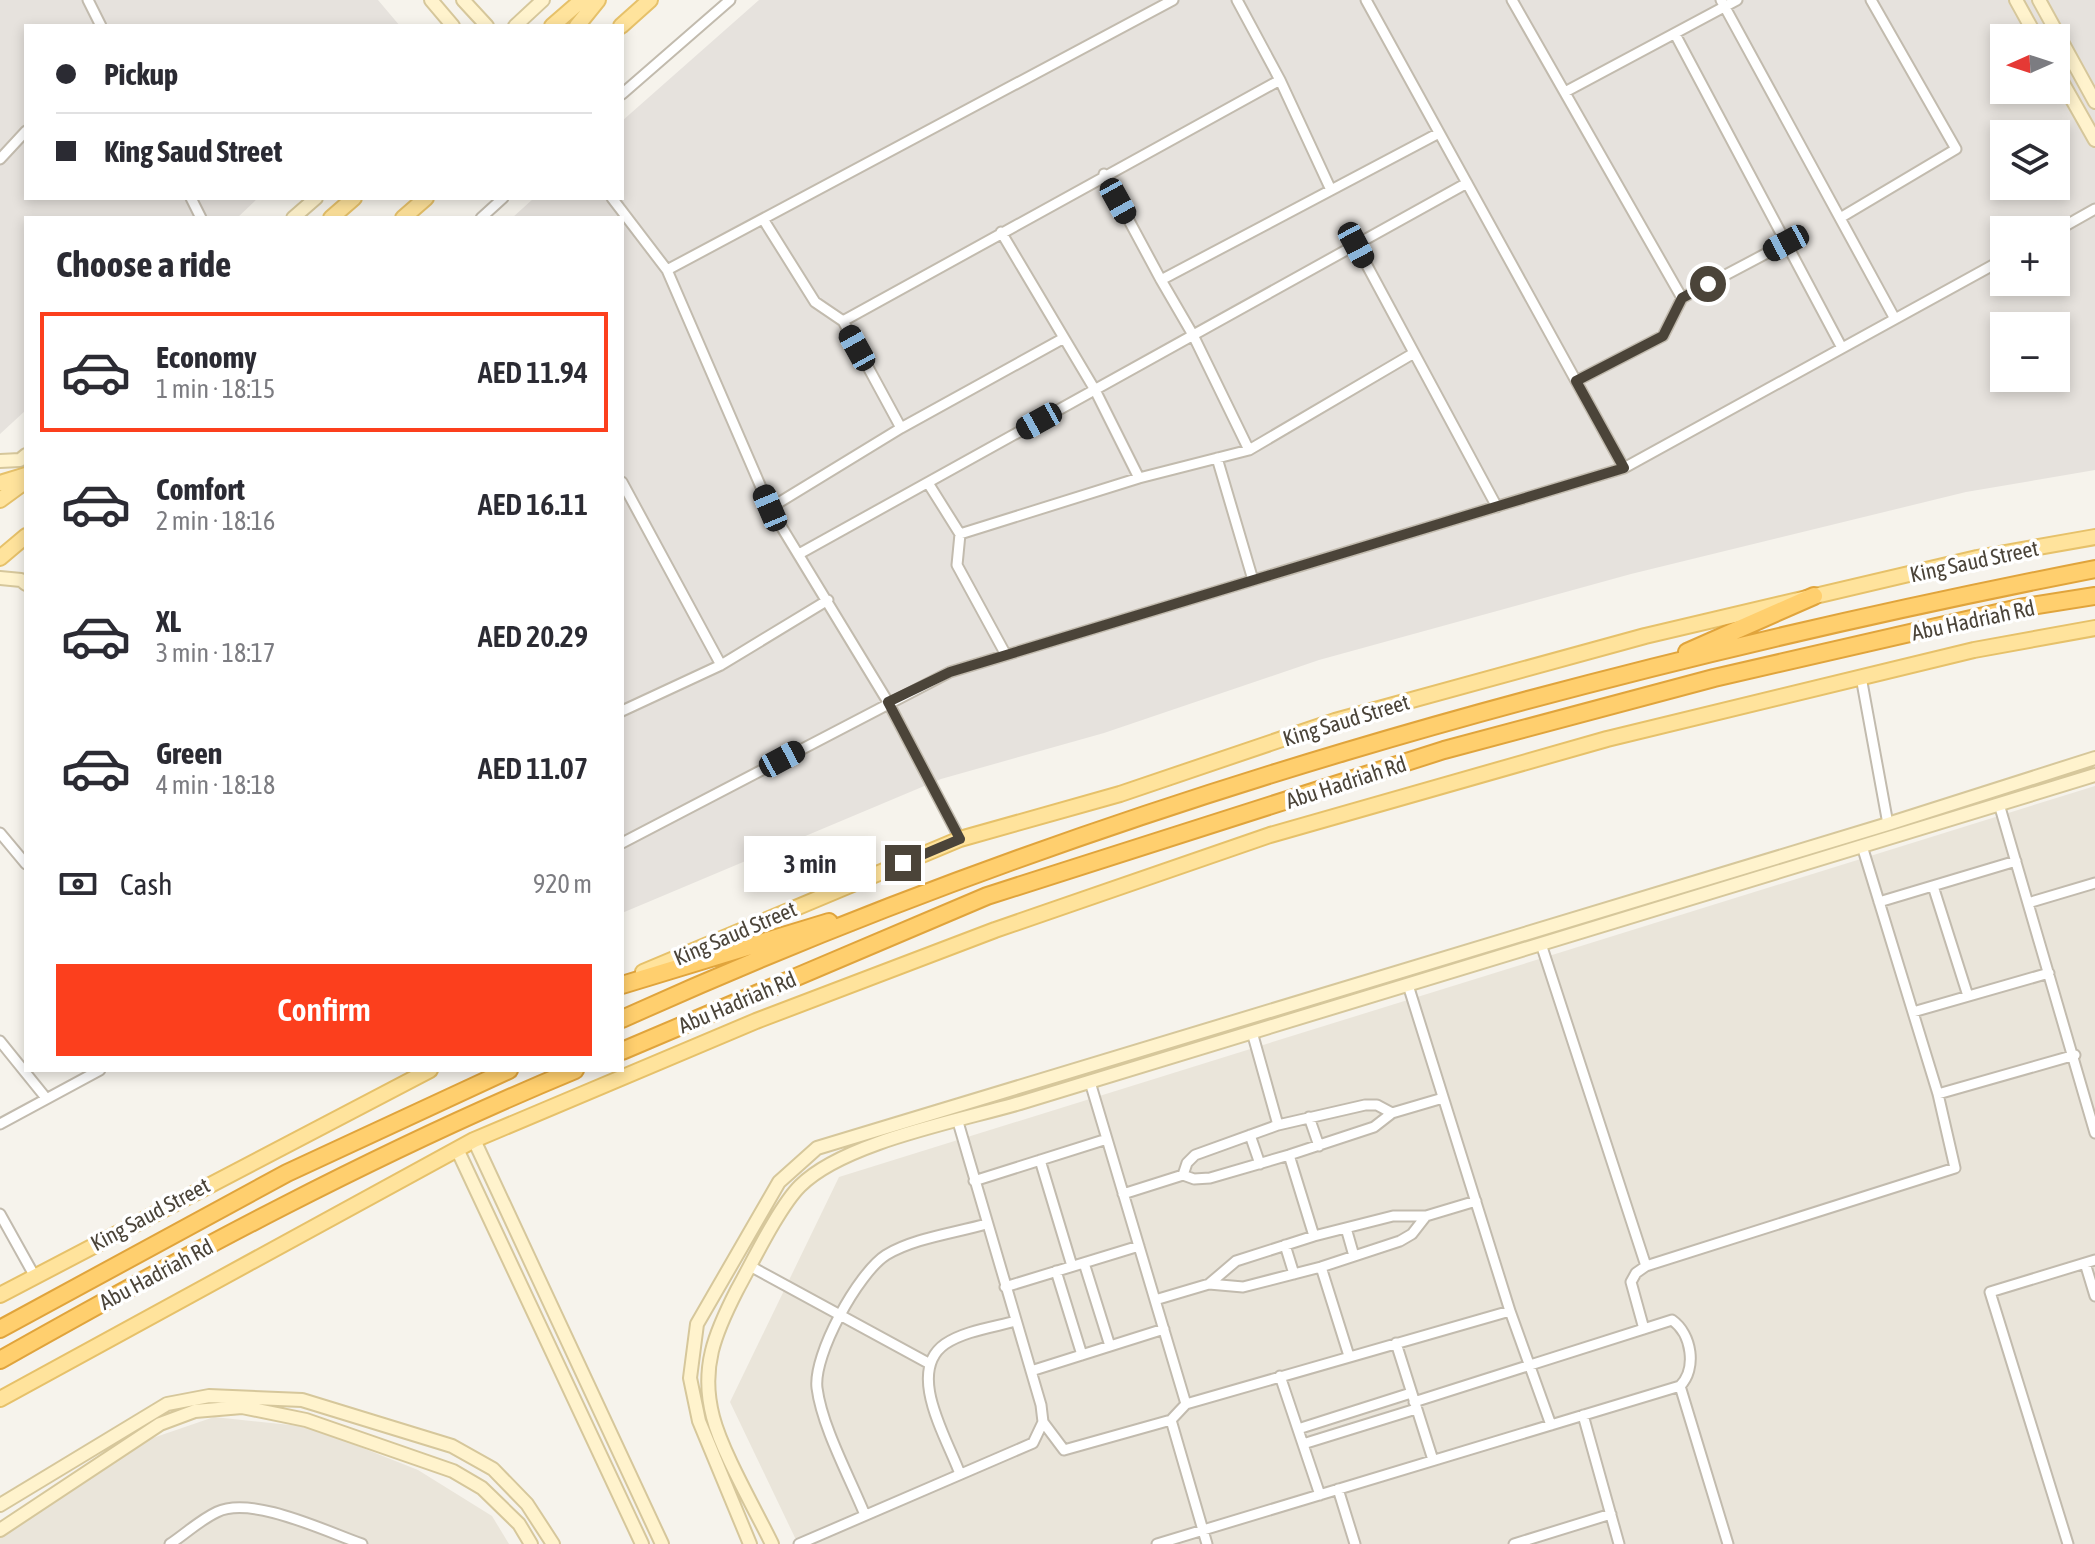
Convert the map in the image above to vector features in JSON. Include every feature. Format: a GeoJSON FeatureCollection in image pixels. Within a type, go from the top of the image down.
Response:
{"type":"FeatureCollection","features":[{"type":"Feature","properties":{"kind":"highway","name":"Abu Hadriah Rd"},"geometry":{"type":"LineString","coordinates":[[624,1018],[993,866],[1345,753],[1652,667],[2095,569]]}},
{"type":"Feature","properties":{"kind":"highway"},"geometry":{"type":"LineString","coordinates":[[1652,667],[1814,596]]}},
{"type":"Feature","properties":{"kind":"highway","name":"Abu Hadriah Rd"},"geometry":{"type":"LineString","coordinates":[[624,1050],[987,896],[1444,750],[1714,678],[2019,608],[2095,596]]}},
{"type":"Feature","properties":{"kind":"highway"},"geometry":{"type":"LineString","coordinates":[[624,982],[914,896]]}},
{"type":"Feature","properties":{"kind":"highway","name":"Abu Hadriah Rd"},"geometry":{"type":"LineString","coordinates":[[0,1329],[287,1173],[505,1072]]}},
{"type":"Feature","properties":{"kind":"highway","name":"Abu Hadriah Rd"},"geometry":{"type":"LineString","coordinates":[[0,1360],[130,1287],[298,1201],[479,1110],[570,1072]]}},
{"type":"Feature","properties":{"kind":"main road"},"geometry":{"type":"LineString","coordinates":[[554,24],[582,0]]}},
{"type":"Feature","properties":{"kind":"main road"},"geometry":{"type":"LineString","coordinates":[[579,24],[598,0]]}},
{"type":"Feature","properties":{"kind":"main road"},"geometry":{"type":"LineString","coordinates":[[623,24],[650,0]]}},
{"type":"Feature","properties":{"kind":"main road"},"geometry":{"type":"LineString","coordinates":[[333,216],[352,200]]}},
{"type":"Feature","properties":{"kind":"main road"},"geometry":{"type":"LineString","coordinates":[[405,216],[424,200]]}},
{"type":"Feature","properties":{"kind":"main road"},"geometry":{"type":"LineString","coordinates":[[0,483],[24,478]]}},
{"type":"Feature","properties":{"kind":"main road"},"geometry":{"type":"LineString","coordinates":[[0,500],[24,480]]}},
{"type":"Feature","properties":{"kind":"main road","name":"King Saud Street"},"geometry":{"type":"LineString","coordinates":[[624,982],[960,839],[1120,794],[1335,721],[1645,636],[1977,558],[2095,537]]}},
{"type":"Feature","properties":{"kind":"main road"},"geometry":{"type":"LineString","coordinates":[[0,558],[24,538]]}},
{"type":"Feature","properties":{"kind":"main road"},"geometry":{"type":"LineString","coordinates":[[0,1399],[474,1140],[756,1021],[995,930],[1270,835],[1607,739],[1974,650],[2095,628]]}},
{"type":"Feature","properties":{"kind":"main road","name":"King Saud Street"},"geometry":{"type":"LineString","coordinates":[[0,1295],[426,1072]]}},
{"type":"Feature","properties":{"kind":"street"},"geometry":{"type":"LineString","coordinates":[[88,0],[100,24]]}},
{"type":"Feature","properties":{"kind":"street"},"geometry":{"type":"LineString","coordinates":[[431,0],[451,24]]}},
{"type":"Feature","properties":{"kind":"street"},"geometry":{"type":"LineString","coordinates":[[463,0],[485,24]]}},
{"type":"Feature","properties":{"kind":"street"},"geometry":{"type":"LineString","coordinates":[[517,24],[543,0]]}},
{"type":"Feature","properties":{"kind":"street"},"geometry":{"type":"LineString","coordinates":[[624,92],[730,0]]}},
{"type":"Feature","properties":{"kind":"street"},"geometry":{"type":"LineString","coordinates":[[1150,0],[1156,10]]}},
{"type":"Feature","properties":{"kind":"street"},"geometry":{"type":"LineString","coordinates":[[667,270],[1173,0]]}},
{"type":"Feature","properties":{"kind":"street"},"geometry":{"type":"LineString","coordinates":[[1237,0],[1280,80],[1331,190]]}},
{"type":"Feature","properties":{"kind":"street"},"geometry":{"type":"LineString","coordinates":[[1366,0],[1624,468]]}},
{"type":"Feature","properties":{"kind":"street"},"geometry":{"type":"LineString","coordinates":[[1512,0],[1682,298]]}},
{"type":"Feature","properties":{"kind":"street"},"geometry":{"type":"LineString","coordinates":[[1565,92],[1675,34],[1723,4],[1737,0]]}},
{"type":"Feature","properties":{"kind":"street"},"geometry":{"type":"LineString","coordinates":[[1840,218],[1956,149],[1871,0]]}},
{"type":"Feature","properties":{"kind":"street"},"geometry":{"type":"LineString","coordinates":[[2016,0],[2029,24]]}},
{"type":"Feature","properties":{"kind":"street"},"geometry":{"type":"LineString","coordinates":[[2039,0],[2095,102]]}},
{"type":"Feature","properties":{"kind":"street"},"geometry":{"type":"LineString","coordinates":[[1723,4],[1895,319]]}},
{"type":"Feature","properties":{"kind":"street"},"geometry":{"type":"LineString","coordinates":[[1675,34],[1842,348]]}},
{"type":"Feature","properties":{"kind":"street"},"geometry":{"type":"LineString","coordinates":[[843,321],[1104,174],[1280,80]]}},
{"type":"Feature","properties":{"kind":"street"},"geometry":{"type":"LineString","coordinates":[[2070,96],[2095,140]]}},
{"type":"Feature","properties":{"kind":"street"},"geometry":{"type":"LineString","coordinates":[[0,159],[24,133]]}},
{"type":"Feature","properties":{"kind":"street"},"geometry":{"type":"LineString","coordinates":[[1161,280],[1439,133]]}},
{"type":"Feature","properties":{"kind":"street"},"geometry":{"type":"LineString","coordinates":[[1104,174],[1193,335],[1249,450]]}},
{"type":"Feature","properties":{"kind":"street"},"geometry":{"type":"LineString","coordinates":[[799,554],[1467,183]]}},
{"type":"Feature","properties":{"kind":"street"},"geometry":{"type":"LineString","coordinates":[[295,216],[314,200]]}},
{"type":"Feature","properties":{"kind":"street"},"geometry":{"type":"LineString","coordinates":[[483,216],[501,200]]}},
{"type":"Feature","properties":{"kind":"street"},"geometry":{"type":"LineString","coordinates":[[614,200],[667,270],[770,508],[888,702],[960,839]]}},
{"type":"Feature","properties":{"kind":"street"},"geometry":{"type":"LineString","coordinates":[[2070,223],[2095,209]]}},
{"type":"Feature","properties":{"kind":"street"},"geometry":{"type":"LineString","coordinates":[[763,219],[815,302],[843,321],[901,428]]}},
{"type":"Feature","properties":{"kind":"street"},"geometry":{"type":"LineString","coordinates":[[1001,232],[1095,390],[1139,478]]}},
{"type":"Feature","properties":{"kind":"street"},"geometry":{"type":"LineString","coordinates":[[1576,381],[1663,336],[1682,298],[1786,243]]}},
{"type":"Feature","properties":{"kind":"street"},"geometry":{"type":"LineString","coordinates":[[1356,245],[1497,507]]}},
{"type":"Feature","properties":{"kind":"street"},"geometry":{"type":"LineString","coordinates":[[624,842],[950,672],[1624,468],[1990,267]]}},
{"type":"Feature","properties":{"kind":"street"},"geometry":{"type":"LineString","coordinates":[[770,508],[901,428],[1064,338]]}},
{"type":"Feature","properties":{"kind":"street"},"geometry":{"type":"LineString","coordinates":[[960,534],[1139,478],[1249,450],[1414,353]]}},
{"type":"Feature","properties":{"kind":"street"},"geometry":{"type":"LineString","coordinates":[[0,461],[20,460],[24,457]]}},
{"type":"Feature","properties":{"kind":"street"},"geometry":{"type":"LineString","coordinates":[[1217,458],[1253,580]]}},
{"type":"Feature","properties":{"kind":"street"},"geometry":{"type":"LineString","coordinates":[[928,483],[960,534],[957,565],[1006,655]]}},
{"type":"Feature","properties":{"kind":"street"},"geometry":{"type":"LineString","coordinates":[[624,486],[721,665]]}},
{"type":"Feature","properties":{"kind":"street"},"geometry":{"type":"LineString","coordinates":[[0,578],[24,582]]}},
{"type":"Feature","properties":{"kind":"street"},"geometry":{"type":"LineString","coordinates":[[624,710],[721,665],[828,600]]}},
{"type":"Feature","properties":{"kind":"street"},"geometry":{"type":"LineString","coordinates":[[1861,677],[1888,824]]}},
{"type":"Feature","properties":{"kind":"street"},"geometry":{"type":"LineString","coordinates":[[750,1544],[699,1421],[690,1378],[697,1324],[779,1182],[817,1148],[1888,824],[2095,758]]}},
{"type":"Feature","properties":{"kind":"street"},"geometry":{"type":"LineString","coordinates":[[772,1544],[713,1420],[707,1382],[714,1337],[750,1266],[799,1187],[830,1164],[872,1145],[958,1122],[2095,775]]}},
{"type":"Feature","properties":{"kind":"street"},"geometry":{"type":"LineString","coordinates":[[1999,804],[2075,1055],[2095,1145]]}},
{"type":"Feature","properties":{"kind":"street"},"geometry":{"type":"LineString","coordinates":[[0,833],[24,862]]}},
{"type":"Feature","properties":{"kind":"street"},"geometry":{"type":"LineString","coordinates":[[1644,1329],[1631,1282],[1636,1273],[1646,1266],[1955,1168],[1938,1094],[1862,846]]}},
{"type":"Feature","properties":{"kind":"street"},"geometry":{"type":"LineString","coordinates":[[1879,902],[2016,861]]}},
{"type":"Feature","properties":{"kind":"street"},"geometry":{"type":"LineString","coordinates":[[2028,903],[2095,883]]}},
{"type":"Feature","properties":{"kind":"street"},"geometry":{"type":"LineString","coordinates":[[1933,886],[1968,996]]}},
{"type":"Feature","properties":{"kind":"street"},"geometry":{"type":"LineString","coordinates":[[1541,944],[1646,1266]]}},
{"type":"Feature","properties":{"kind":"street"},"geometry":{"type":"LineString","coordinates":[[1913,1012],[2049,973]]}},
{"type":"Feature","properties":{"kind":"street"},"geometry":{"type":"LineString","coordinates":[[1408,985],[1510,1311],[1551,1425]]}},
{"type":"Feature","properties":{"kind":"street"},"geometry":{"type":"LineString","coordinates":[[1252,1032],[1278,1125]]}},
{"type":"Feature","properties":{"kind":"street"},"geometry":{"type":"LineString","coordinates":[[0,1041],[24,1071]]}},
{"type":"Feature","properties":{"kind":"street"},"geometry":{"type":"LineString","coordinates":[[1938,1094],[2075,1055]]}},
{"type":"Feature","properties":{"kind":"street"},"geometry":{"type":"LineString","coordinates":[[25,1072],[46,1098]]}},
{"type":"Feature","properties":{"kind":"street"},"geometry":{"type":"LineString","coordinates":[[0,1124],[96,1072]]}},
{"type":"Feature","properties":{"kind":"street"},"geometry":{"type":"LineString","coordinates":[[1090,1082],[1186,1404]]}},
{"type":"Feature","properties":{"kind":"street"},"geometry":{"type":"LineString","coordinates":[[1123,1194],[1183,1175],[1202,1179],[1260,1164],[1374,1127],[1392,1113],[1443,1098]]}},
{"type":"Feature","properties":{"kind":"street"},"geometry":{"type":"LineString","coordinates":[[1183,1175],[1187,1163],[1195,1155],[1278,1125],[1365,1105],[1377,1105],[1392,1113]]}},
{"type":"Feature","properties":{"kind":"street"},"geometry":{"type":"LineString","coordinates":[[1309,1117],[1319,1146]]}},
{"type":"Feature","properties":{"kind":"street"},"geometry":{"type":"LineString","coordinates":[[958,1122],[1043,1422],[1064,1450],[1171,1420],[1186,1404],[1510,1311]]}},
{"type":"Feature","properties":{"kind":"street"},"geometry":{"type":"LineString","coordinates":[[1250,1135],[1260,1164]]}},
{"type":"Feature","properties":{"kind":"street"},"geometry":{"type":"LineString","coordinates":[[974,1181],[1107,1139]]}},
{"type":"Feature","properties":{"kind":"street"},"geometry":{"type":"LineString","coordinates":[[474,1140],[662,1544]]}},
{"type":"Feature","properties":{"kind":"street"},"geometry":{"type":"LineString","coordinates":[[457,1149],[642,1544]]}},
{"type":"Feature","properties":{"kind":"street"},"geometry":{"type":"LineString","coordinates":[[1289,1155],[1314,1236]]}},
{"type":"Feature","properties":{"kind":"street"},"geometry":{"type":"LineString","coordinates":[[1040,1160],[1072,1266]]}},
{"type":"Feature","properties":{"kind":"street"},"geometry":{"type":"LineString","coordinates":[[1209,1284],[1236,1261],[1285,1245],[1393,1216],[1426,1216],[1476,1201]]}},
{"type":"Feature","properties":{"kind":"street"},"geometry":{"type":"LineString","coordinates":[[0,1214],[34,1275]]}},
{"type":"Feature","properties":{"kind":"street"},"geometry":{"type":"LineString","coordinates":[[1155,1300],[1209,1284],[1243,1287],[1321,1267],[1400,1241],[1412,1234],[1426,1216]]}},
{"type":"Feature","properties":{"kind":"street"},"geometry":{"type":"LineString","coordinates":[[865,1515],[819,1401],[816,1384],[818,1367],[840,1316],[872,1267],[885,1255],[986,1224]]}},
{"type":"Feature","properties":{"kind":"street"},"geometry":{"type":"LineString","coordinates":[[1346,1228],[1354,1256]]}},
{"type":"Feature","properties":{"kind":"street"},"geometry":{"type":"LineString","coordinates":[[1285,1245],[1294,1274]]}},
{"type":"Feature","properties":{"kind":"street"},"geometry":{"type":"LineString","coordinates":[[1005,1287],[1139,1246]]}},
{"type":"Feature","properties":{"kind":"street"},"geometry":{"type":"LineString","coordinates":[[2068,1544],[1990,1292],[2090,1262],[2095,1296]]}},
{"type":"Feature","properties":{"kind":"street"},"geometry":{"type":"LineString","coordinates":[[1084,1263],[1110,1346]]}},
{"type":"Feature","properties":{"kind":"street"},"geometry":{"type":"LineString","coordinates":[[750,1266],[930,1364]]}},
{"type":"Feature","properties":{"kind":"street"},"geometry":{"type":"LineString","coordinates":[[1321,1267],[1349,1356]]}},
{"type":"Feature","properties":{"kind":"street"},"geometry":{"type":"LineString","coordinates":[[1056,1271],[1082,1355]]}},
{"type":"Feature","properties":{"kind":"street"},"geometry":{"type":"LineString","coordinates":[[1157,1544],[1680,1386],[1688,1378],[1691,1359],[1680,1325],[1672,1320],[1414,1401],[1298,1429]]}},
{"type":"Feature","properties":{"kind":"street"},"geometry":{"type":"LineString","coordinates":[[960,1474],[929,1390],[930,1364],[933,1356],[946,1343],[1016,1321]]}},
{"type":"Feature","properties":{"kind":"street"},"geometry":{"type":"LineString","coordinates":[[1031,1371],[1164,1329]]}},
{"type":"Feature","properties":{"kind":"street"},"geometry":{"type":"LineString","coordinates":[[1396,1343],[1433,1460]]}},
{"type":"Feature","properties":{"kind":"street"},"geometry":{"type":"LineString","coordinates":[[1280,1376],[1320,1495]]}},
{"type":"Feature","properties":{"kind":"street"},"geometry":{"type":"LineString","coordinates":[[1680,1386],[1728,1544]]}},
{"type":"Feature","properties":{"kind":"street"},"geometry":{"type":"LineString","coordinates":[[0,1505],[167,1404],[209,1396],[302,1400],[452,1446],[493,1469],[527,1504],[553,1544]]}},
{"type":"Feature","properties":{"kind":"street"},"geometry":{"type":"LineString","coordinates":[[1303,1444],[1414,1401]]}},
{"type":"Feature","properties":{"kind":"street"},"geometry":{"type":"LineString","coordinates":[[0,1530],[160,1424],[195,1411],[242,1407],[306,1420],[453,1471],[499,1504],[519,1524],[531,1544]]}},
{"type":"Feature","properties":{"kind":"street"},"geometry":{"type":"LineString","coordinates":[[1583,1415],[1619,1544]]}},
{"type":"Feature","properties":{"kind":"street"},"geometry":{"type":"LineString","coordinates":[[1171,1420],[1207,1544]]}},
{"type":"Feature","properties":{"kind":"street"},"geometry":{"type":"LineString","coordinates":[[799,1544],[1033,1443],[1043,1422]]}},
{"type":"Feature","properties":{"kind":"street"},"geometry":{"type":"LineString","coordinates":[[1338,1489],[1355,1544]]}},
{"type":"Feature","properties":{"kind":"street"},"geometry":{"type":"LineString","coordinates":[[170,1544],[219,1511],[240,1509],[262,1510],[362,1544]]}},
{"type":"Feature","properties":{"kind":"street"},"geometry":{"type":"LineString","coordinates":[[1514,1544],[1611,1514]]}},
{"type":"Feature","properties":{"kind":"street"},"geometry":{"type":"LineString","coordinates":[[326,1544],[330,1533]]}},
{"type":"Feature","properties":{"kind":"shaded area"},"geometry":{"type":"Polygon","coordinates":[[[0,0],[378,0],[398,24],[24,24],[24,200],[256,200],[239,216],[24,216],[24,412],[0,434],[0,0]]]}},
{"type":"Feature","properties":{"kind":"shaded area"},"geometry":{"type":"Polygon","coordinates":[[[759,0],[2095,0],[2095,470],[1966,492],[1631,574],[1319,660],[1104,733],[941,779],[624,912],[624,216],[514,216],[532,200],[624,200],[624,119],[759,0]]]}},
{"type":"Feature","properties":{"kind":"shaded area"},"geometry":{"type":"Polygon","coordinates":[[[2095,786],[2095,1544],[798,1544],[730,1402],[839,1177],[2095,786]]]}},
{"type":"Feature","properties":{"kind":"shaded area"},"geometry":{"type":"Polygon","coordinates":[[[214,1417],[310,1427],[418,1470],[492,1516],[509,1544],[0,1544],[0,1536],[147,1440],[214,1417]]]}},
{"type":"Feature","properties":{"kind":"route"},"geometry":{"type":"LineString","coordinates":[[903,863],[960,839],[888,702],[950,672],[1624,468],[1576,381],[1663,336],[1682,298],[1708,284]]}}]}
